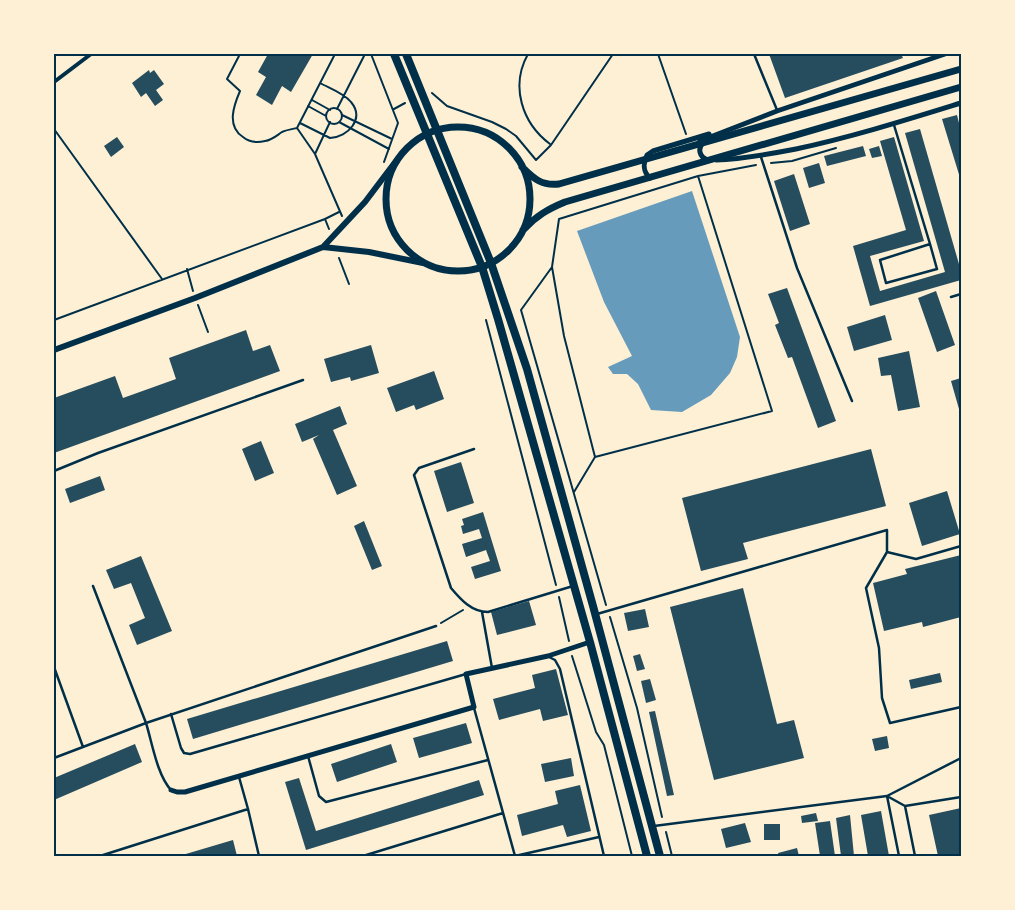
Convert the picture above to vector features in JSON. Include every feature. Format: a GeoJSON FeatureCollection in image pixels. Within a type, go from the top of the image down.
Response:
{"type":"FeatureCollection","features":[{"type":"Feature","properties":{"kind":"main road"},"geometry":{"type":"LineString","coordinates":[[394,54],[482,267],[590,642],[647,856]]}},
{"type":"Feature","properties":{"kind":"main road"},"geometry":{"type":"LineString","coordinates":[[406,54],[491,263],[526,369],[660,856]]}},
{"type":"Feature","properties":{"kind":"main road"},"geometry":{"type":"LineString","coordinates":[[961,69],[560,184],[544,184],[534,179],[522,167],[510,150],[494,136],[474,128],[453,127],[438,130],[412,143],[396,161],[388,179],[385,198],[388,217],[395,236],[407,251],[423,263],[438,269],[454,272],[471,270],[491,263],[502,256],[533,219],[544,211],[565,202],[961,87]]}},
{"type":"Feature","properties":{"kind":"main road"},"geometry":{"type":"LineString","coordinates":[[522,167],[528,182],[530,198],[523,230]]}},
{"type":"Feature","properties":{"kind":"street"},"geometry":{"type":"LineString","coordinates":[[54,82],[91,54]]}},
{"type":"Feature","properties":{"kind":"street"},"geometry":{"type":"LineString","coordinates":[[683,148],[777,110],[945,54]]}},
{"type":"Feature","properties":{"kind":"street"},"geometry":{"type":"LineString","coordinates":[[707,141],[701,146],[700,153],[704,159],[733,160],[834,141],[961,103]]}},
{"type":"Feature","properties":{"kind":"street"},"geometry":{"type":"LineString","coordinates":[[650,178],[645,171],[645,159],[653,151],[738,125]]}},
{"type":"Feature","properties":{"kind":"street"},"geometry":{"type":"LineString","coordinates":[[323,247],[365,202],[396,161]]}},
{"type":"Feature","properties":{"kind":"street"},"geometry":{"type":"LineString","coordinates":[[54,350],[196,298],[323,247],[335,247],[423,263]]}},
{"type":"Feature","properties":{"kind":"street"},"geometry":{"type":"LineString","coordinates":[[171,790],[185,792],[474,707],[466,674],[548,656],[590,642]]}},
{"type":"Feature","properties":{"kind":"lane"},"geometry":{"type":"LineString","coordinates":[[754,54],[777,110]]}},
{"type":"Feature","properties":{"kind":"lane"},"geometry":{"type":"LineString","coordinates":[[893,124],[930,244],[937,268],[886,283],[880,260],[930,244]]}},
{"type":"Feature","properties":{"kind":"lane"},"geometry":{"type":"LineString","coordinates":[[760,155],[797,268],[852,401]]}},
{"type":"Feature","properties":{"kind":"lane"},"geometry":{"type":"LineString","coordinates":[[951,297],[961,294]]}},
{"type":"Feature","properties":{"kind":"lane"},"geometry":{"type":"LineString","coordinates":[[54,471],[98,453],[303,380]]}},
{"type":"Feature","properties":{"kind":"lane"},"geometry":{"type":"LineString","coordinates":[[474,449],[419,468],[414,475],[451,588],[469,606],[482,612],[488,612],[574,585]]}},
{"type":"Feature","properties":{"kind":"lane"},"geometry":{"type":"LineString","coordinates":[[595,615],[887,530],[887,552],[866,588],[879,648],[882,698],[890,723],[961,707]]}},
{"type":"Feature","properties":{"kind":"lane"},"geometry":{"type":"LineString","coordinates":[[887,552],[916,559],[961,546]]}},
{"type":"Feature","properties":{"kind":"lane"},"geometry":{"type":"LineString","coordinates":[[93,586],[146,723],[162,775],[171,790]]}},
{"type":"Feature","properties":{"kind":"lane"},"geometry":{"type":"LineString","coordinates":[[482,612],[492,668]]}},
{"type":"Feature","properties":{"kind":"lane"},"geometry":{"type":"LineString","coordinates":[[54,758],[171,714],[436,626]]}},
{"type":"Feature","properties":{"kind":"lane"},"geometry":{"type":"LineString","coordinates":[[548,656],[555,660],[560,669],[604,856]]}},
{"type":"Feature","properties":{"kind":"lane"},"geometry":{"type":"LineString","coordinates":[[54,667],[83,747]]}},
{"type":"Feature","properties":{"kind":"lane"},"geometry":{"type":"LineString","coordinates":[[171,714],[180,748],[184,753],[190,754],[466,674]]}},
{"type":"Feature","properties":{"kind":"lane"},"geometry":{"type":"LineString","coordinates":[[474,707],[515,856],[599,837]]}},
{"type":"Feature","properties":{"kind":"lane"},"geometry":{"type":"LineString","coordinates":[[308,756],[319,796],[326,802],[488,760]]}},
{"type":"Feature","properties":{"kind":"lane"},"geometry":{"type":"LineString","coordinates":[[652,826],[887,796],[961,758]]}},
{"type":"Feature","properties":{"kind":"lane"},"geometry":{"type":"LineString","coordinates":[[239,776],[259,856]]}},
{"type":"Feature","properties":{"kind":"lane"},"geometry":{"type":"LineString","coordinates":[[887,796],[905,806],[961,797]]}},
{"type":"Feature","properties":{"kind":"lane"},"geometry":{"type":"LineString","coordinates":[[887,796],[899,856]]}},
{"type":"Feature","properties":{"kind":"lane"},"geometry":{"type":"LineString","coordinates":[[905,806],[915,856]]}},
{"type":"Feature","properties":{"kind":"lane"},"geometry":{"type":"LineString","coordinates":[[100,856],[248,809]]}},
{"type":"Feature","properties":{"kind":"lane"},"geometry":{"type":"LineString","coordinates":[[363,856],[503,813]]}},
{"type":"Feature","properties":{"kind":"path"},"geometry":{"type":"LineString","coordinates":[[240,54],[227,79],[240,91],[234,104],[232,116],[234,127],[239,135],[249,142],[262,142],[274,139],[283,131],[297,128],[335,54]]}},
{"type":"Feature","properties":{"kind":"path"},"geometry":{"type":"LineString","coordinates":[[337,109],[365,54]]}},
{"type":"Feature","properties":{"kind":"path"},"geometry":{"type":"LineString","coordinates":[[371,54],[398,123],[381,167]]}},
{"type":"Feature","properties":{"kind":"path"},"geometry":{"type":"LineString","coordinates":[[528,54],[520,79],[520,101],[534,130],[550,145]]}},
{"type":"Feature","properties":{"kind":"path"},"geometry":{"type":"LineString","coordinates":[[430,91],[447,106],[478,116],[506,129],[516,136],[536,160],[550,145],[613,54]]}},
{"type":"Feature","properties":{"kind":"path"},"geometry":{"type":"LineString","coordinates":[[658,54],[686,135]]}},
{"type":"Feature","properties":{"kind":"path"},"geometry":{"type":"LineString","coordinates":[[300,123],[323,136],[338,138],[345,135],[355,121],[354,108],[351,102],[320,83]]}},
{"type":"Feature","properties":{"kind":"path"},"geometry":{"type":"LineString","coordinates":[[311,100],[330,110],[337,109]]}},
{"type":"Feature","properties":{"kind":"path"},"geometry":{"type":"LineString","coordinates":[[308,106],[326,116],[330,122],[334,124],[339,122],[389,149]]}},
{"type":"Feature","properties":{"kind":"path"},"geometry":{"type":"LineString","coordinates":[[337,109],[342,115],[392,139]]}},
{"type":"Feature","properties":{"kind":"path"},"geometry":{"type":"LineString","coordinates":[[326,116],[330,110]]}},
{"type":"Feature","properties":{"kind":"path"},"geometry":{"type":"LineString","coordinates":[[339,122],[342,115]]}},
{"type":"Feature","properties":{"kind":"path"},"geometry":{"type":"LineString","coordinates":[[315,154],[330,122]]}},
{"type":"Feature","properties":{"kind":"path"},"geometry":{"type":"LineString","coordinates":[[297,128],[315,154],[342,218],[347,212]]}},
{"type":"Feature","properties":{"kind":"path"},"geometry":{"type":"LineString","coordinates":[[54,129],[162,279]]}},
{"type":"Feature","properties":{"kind":"path"},"geometry":{"type":"LineString","coordinates":[[595,457],[564,336],[552,267],[559,219],[698,176],[763,164]]}},
{"type":"Feature","properties":{"kind":"path"},"geometry":{"type":"LineString","coordinates":[[574,492],[595,457],[772,411],[698,176]]}},
{"type":"Feature","properties":{"kind":"path"},"geometry":{"type":"LineString","coordinates":[[54,320],[340,212]]}},
{"type":"Feature","properties":{"kind":"path"},"geometry":{"type":"LineString","coordinates":[[325,219],[332,238]]}},
{"type":"Feature","properties":{"kind":"path"},"geometry":{"type":"LineString","coordinates":[[335,247],[349,284]]}},
{"type":"Feature","properties":{"kind":"path"},"geometry":{"type":"LineString","coordinates":[[552,267],[521,310],[637,708],[672,856]]}},
{"type":"Feature","properties":{"kind":"path"},"geometry":{"type":"LineString","coordinates":[[486,320],[557,590],[570,649],[596,732],[604,744],[632,856]]}},
{"type":"Feature","properties":{"kind":"path"},"geometry":{"type":"LineString","coordinates":[[436,626],[469,606]]}},
{"type":"Feature","properties":{"kind":"water"},"geometry":{"type":"Polygon","coordinates":[[[692,191],[740,337],[737,357],[730,373],[711,395],[682,412],[651,410],[638,384],[627,374],[613,374],[608,367],[632,356],[604,302],[577,231],[692,191]]]}},
{"type":"Feature","properties":{"kind":"building"},"geometry":{"type":"Polygon","coordinates":[[[268,54],[313,54],[291,92],[282,86],[272,105],[256,95],[266,77],[258,72],[268,54]]]}},
{"type":"Feature","properties":{"kind":"building"},"geometry":{"type":"Polygon","coordinates":[[[769,54],[901,54],[903,58],[785,98],[769,54]]]}},
{"type":"Feature","properties":{"kind":"building"},"geometry":{"type":"Polygon","coordinates":[[[149,70],[150,73],[154,70],[164,84],[156,90],[163,100],[155,106],[146,93],[141,97],[132,83],[149,70]]]}},
{"type":"Feature","properties":{"kind":"building"},"geometry":{"type":"Polygon","coordinates":[[[957,115],[961,131],[961,181],[942,119],[957,115]]]}},
{"type":"Feature","properties":{"kind":"building"},"geometry":{"type":"Polygon","coordinates":[[[920,129],[961,271],[961,280],[870,306],[853,246],[906,230],[880,141],[894,137],[924,241],[870,256],[880,291],[945,272],[905,133],[920,129]]]}},
{"type":"Feature","properties":{"kind":"building"},"geometry":{"type":"Polygon","coordinates":[[[117,137],[124,147],[111,157],[104,146],[117,137]]]}},
{"type":"Feature","properties":{"kind":"building"},"geometry":{"type":"Polygon","coordinates":[[[863,146],[866,156],[827,166],[824,156],[863,146]]]}},
{"type":"Feature","properties":{"kind":"building"},"geometry":{"type":"Polygon","coordinates":[[[879,146],[882,156],[872,158],[869,149],[879,146]]]}},
{"type":"Feature","properties":{"kind":"building"},"geometry":{"type":"Polygon","coordinates":[[[819,163],[825,183],[809,188],[803,168],[819,163]]]}},
{"type":"Feature","properties":{"kind":"building"},"geometry":{"type":"Polygon","coordinates":[[[794,174],[810,224],[790,231],[774,181],[794,174]]]}},
{"type":"Feature","properties":{"kind":"building"},"geometry":{"type":"Polygon","coordinates":[[[787,288],[836,421],[818,428],[792,357],[788,358],[775,325],[779,323],[768,294],[787,288]]]}},
{"type":"Feature","properties":{"kind":"building"},"geometry":{"type":"Polygon","coordinates":[[[936,291],[955,345],[937,352],[918,298],[936,291]]]}},
{"type":"Feature","properties":{"kind":"building"},"geometry":{"type":"Polygon","coordinates":[[[885,315],[892,340],[854,351],[847,327],[885,315]]]}},
{"type":"Feature","properties":{"kind":"building"},"geometry":{"type":"Polygon","coordinates":[[[246,330],[253,351],[270,345],[280,371],[54,453],[54,398],[115,376],[123,398],[176,379],[169,358],[246,330]]]}},
{"type":"Feature","properties":{"kind":"building"},"geometry":{"type":"Polygon","coordinates":[[[371,345],[379,373],[351,381],[350,377],[331,382],[324,359],[371,345]]]}},
{"type":"Feature","properties":{"kind":"building"},"geometry":{"type":"Polygon","coordinates":[[[909,351],[920,407],[898,411],[891,375],[881,376],[878,358],[909,351]]]}},
{"type":"Feature","properties":{"kind":"building"},"geometry":{"type":"Polygon","coordinates":[[[434,371],[444,399],[416,410],[414,405],[396,412],[387,388],[434,371]]]}},
{"type":"Feature","properties":{"kind":"building"},"geometry":{"type":"Polygon","coordinates":[[[961,378],[961,416],[951,381],[961,378]]]}},
{"type":"Feature","properties":{"kind":"building"},"geometry":{"type":"Polygon","coordinates":[[[340,406],[347,424],[333,430],[357,486],[337,495],[313,439],[319,435],[302,442],[295,424],[340,406]]]}},
{"type":"Feature","properties":{"kind":"building"},"geometry":{"type":"Polygon","coordinates":[[[261,441],[274,473],[255,481],[242,449],[261,441]]]}},
{"type":"Feature","properties":{"kind":"building"},"geometry":{"type":"Polygon","coordinates":[[[871,449],[886,506],[743,543],[748,559],[701,571],[682,498],[871,449]]]}},
{"type":"Feature","properties":{"kind":"building"},"geometry":{"type":"Polygon","coordinates":[[[461,462],[474,503],[447,512],[434,471],[461,462]]]}},
{"type":"Feature","properties":{"kind":"building"},"geometry":{"type":"Polygon","coordinates":[[[100,476],[105,490],[70,503],[65,489],[100,476]]]}},
{"type":"Feature","properties":{"kind":"building"},"geometry":{"type":"Polygon","coordinates":[[[947,491],[960,534],[922,546],[909,503],[947,491]]]}},
{"type":"Feature","properties":{"kind":"building"},"geometry":{"type":"Polygon","coordinates":[[[483,512],[501,571],[475,579],[471,567],[490,561],[486,550],[466,557],[462,544],[482,538],[479,529],[463,534],[461,526],[464,525],[462,519],[483,512]]]}},
{"type":"Feature","properties":{"kind":"building"},"geometry":{"type":"Polygon","coordinates":[[[364,521],[382,566],[372,570],[354,526],[364,521]]]}},
{"type":"Feature","properties":{"kind":"building"},"geometry":{"type":"Polygon","coordinates":[[[961,555],[961,617],[923,627],[922,622],[884,631],[873,583],[907,574],[905,569],[961,555]]]}},
{"type":"Feature","properties":{"kind":"building"},"geometry":{"type":"Polygon","coordinates":[[[141,556],[172,631],[137,645],[129,625],[145,618],[131,583],[114,589],[106,570],[141,556]]]}},
{"type":"Feature","properties":{"kind":"building"},"geometry":{"type":"Polygon","coordinates":[[[743,588],[777,724],[794,720],[804,758],[714,780],[670,607],[743,588]]]}},
{"type":"Feature","properties":{"kind":"building"},"geometry":{"type":"Polygon","coordinates":[[[529,601],[536,625],[497,635],[491,612],[529,601]]]}},
{"type":"Feature","properties":{"kind":"building"},"geometry":{"type":"Polygon","coordinates":[[[645,609],[649,627],[628,631],[624,613],[645,609]]]}},
{"type":"Feature","properties":{"kind":"building"},"geometry":{"type":"Polygon","coordinates":[[[447,641],[453,661],[193,739],[187,719],[447,641]]]}},
{"type":"Feature","properties":{"kind":"building"},"geometry":{"type":"Polygon","coordinates":[[[640,654],[645,669],[637,671],[633,656],[640,654]]]}},
{"type":"Feature","properties":{"kind":"building"},"geometry":{"type":"Polygon","coordinates":[[[556,669],[568,715],[543,721],[540,709],[499,720],[493,699],[535,688],[532,675],[556,669]]]}},
{"type":"Feature","properties":{"kind":"building"},"geometry":{"type":"Polygon","coordinates":[[[940,673],[942,682],[911,689],[909,680],[940,673]]]}},
{"type":"Feature","properties":{"kind":"building"},"geometry":{"type":"Polygon","coordinates":[[[650,679],[656,700],[646,703],[641,681],[650,679]]]}},
{"type":"Feature","properties":{"kind":"building"},"geometry":{"type":"Polygon","coordinates":[[[655,711],[674,795],[667,796],[649,712],[655,711]]]}},
{"type":"Feature","properties":{"kind":"building"},"geometry":{"type":"Polygon","coordinates":[[[466,723],[472,743],[419,758],[413,738],[466,723]]]}},
{"type":"Feature","properties":{"kind":"building"},"geometry":{"type":"Polygon","coordinates":[[[887,736],[889,748],[875,751],[872,739],[887,736]]]}},
{"type":"Feature","properties":{"kind":"building"},"geometry":{"type":"Polygon","coordinates":[[[135,744],[142,762],[54,800],[54,778],[135,744]]]}},
{"type":"Feature","properties":{"kind":"building"},"geometry":{"type":"Polygon","coordinates":[[[391,744],[397,762],[337,782],[331,764],[391,744]]]}},
{"type":"Feature","properties":{"kind":"building"},"geometry":{"type":"Polygon","coordinates":[[[571,758],[574,776],[545,782],[541,764],[571,758]]]}},
{"type":"Feature","properties":{"kind":"building"},"geometry":{"type":"Polygon","coordinates":[[[299,778],[316,831],[479,780],[484,795],[306,850],[285,782],[299,778]]]}},
{"type":"Feature","properties":{"kind":"building"},"geometry":{"type":"Polygon","coordinates":[[[580,785],[591,831],[567,837],[563,825],[522,836],[517,815],[558,804],[555,791],[580,785]]]}},
{"type":"Feature","properties":{"kind":"building"},"geometry":{"type":"Polygon","coordinates":[[[961,808],[961,856],[938,856],[929,815],[961,808]]]}},
{"type":"Feature","properties":{"kind":"building"},"geometry":{"type":"Polygon","coordinates":[[[881,811],[889,856],[868,856],[861,815],[881,811]]]}},
{"type":"Feature","properties":{"kind":"building"},"geometry":{"type":"Polygon","coordinates":[[[816,813],[818,821],[802,823],[801,816],[816,813]]]}},
{"type":"Feature","properties":{"kind":"building"},"geometry":{"type":"Polygon","coordinates":[[[850,815],[854,856],[841,856],[836,818],[850,815]]]}},
{"type":"Feature","properties":{"kind":"building"},"geometry":{"type":"Polygon","coordinates":[[[830,821],[835,856],[820,856],[815,823],[830,821]]]}},
{"type":"Feature","properties":{"kind":"building"},"geometry":{"type":"Polygon","coordinates":[[[745,823],[751,842],[726,848],[721,829],[745,823]]]}},
{"type":"Feature","properties":{"kind":"building"},"geometry":{"type":"Polygon","coordinates":[[[764,824],[780,824],[780,840],[764,840],[764,824]]]}},
{"type":"Feature","properties":{"kind":"building"},"geometry":{"type":"Polygon","coordinates":[[[233,840],[237,856],[179,856],[233,840]]]}},
{"type":"Feature","properties":{"kind":"building"},"geometry":{"type":"Polygon","coordinates":[[[797,848],[799,856],[779,856],[778,853],[797,848]]]}}]}
